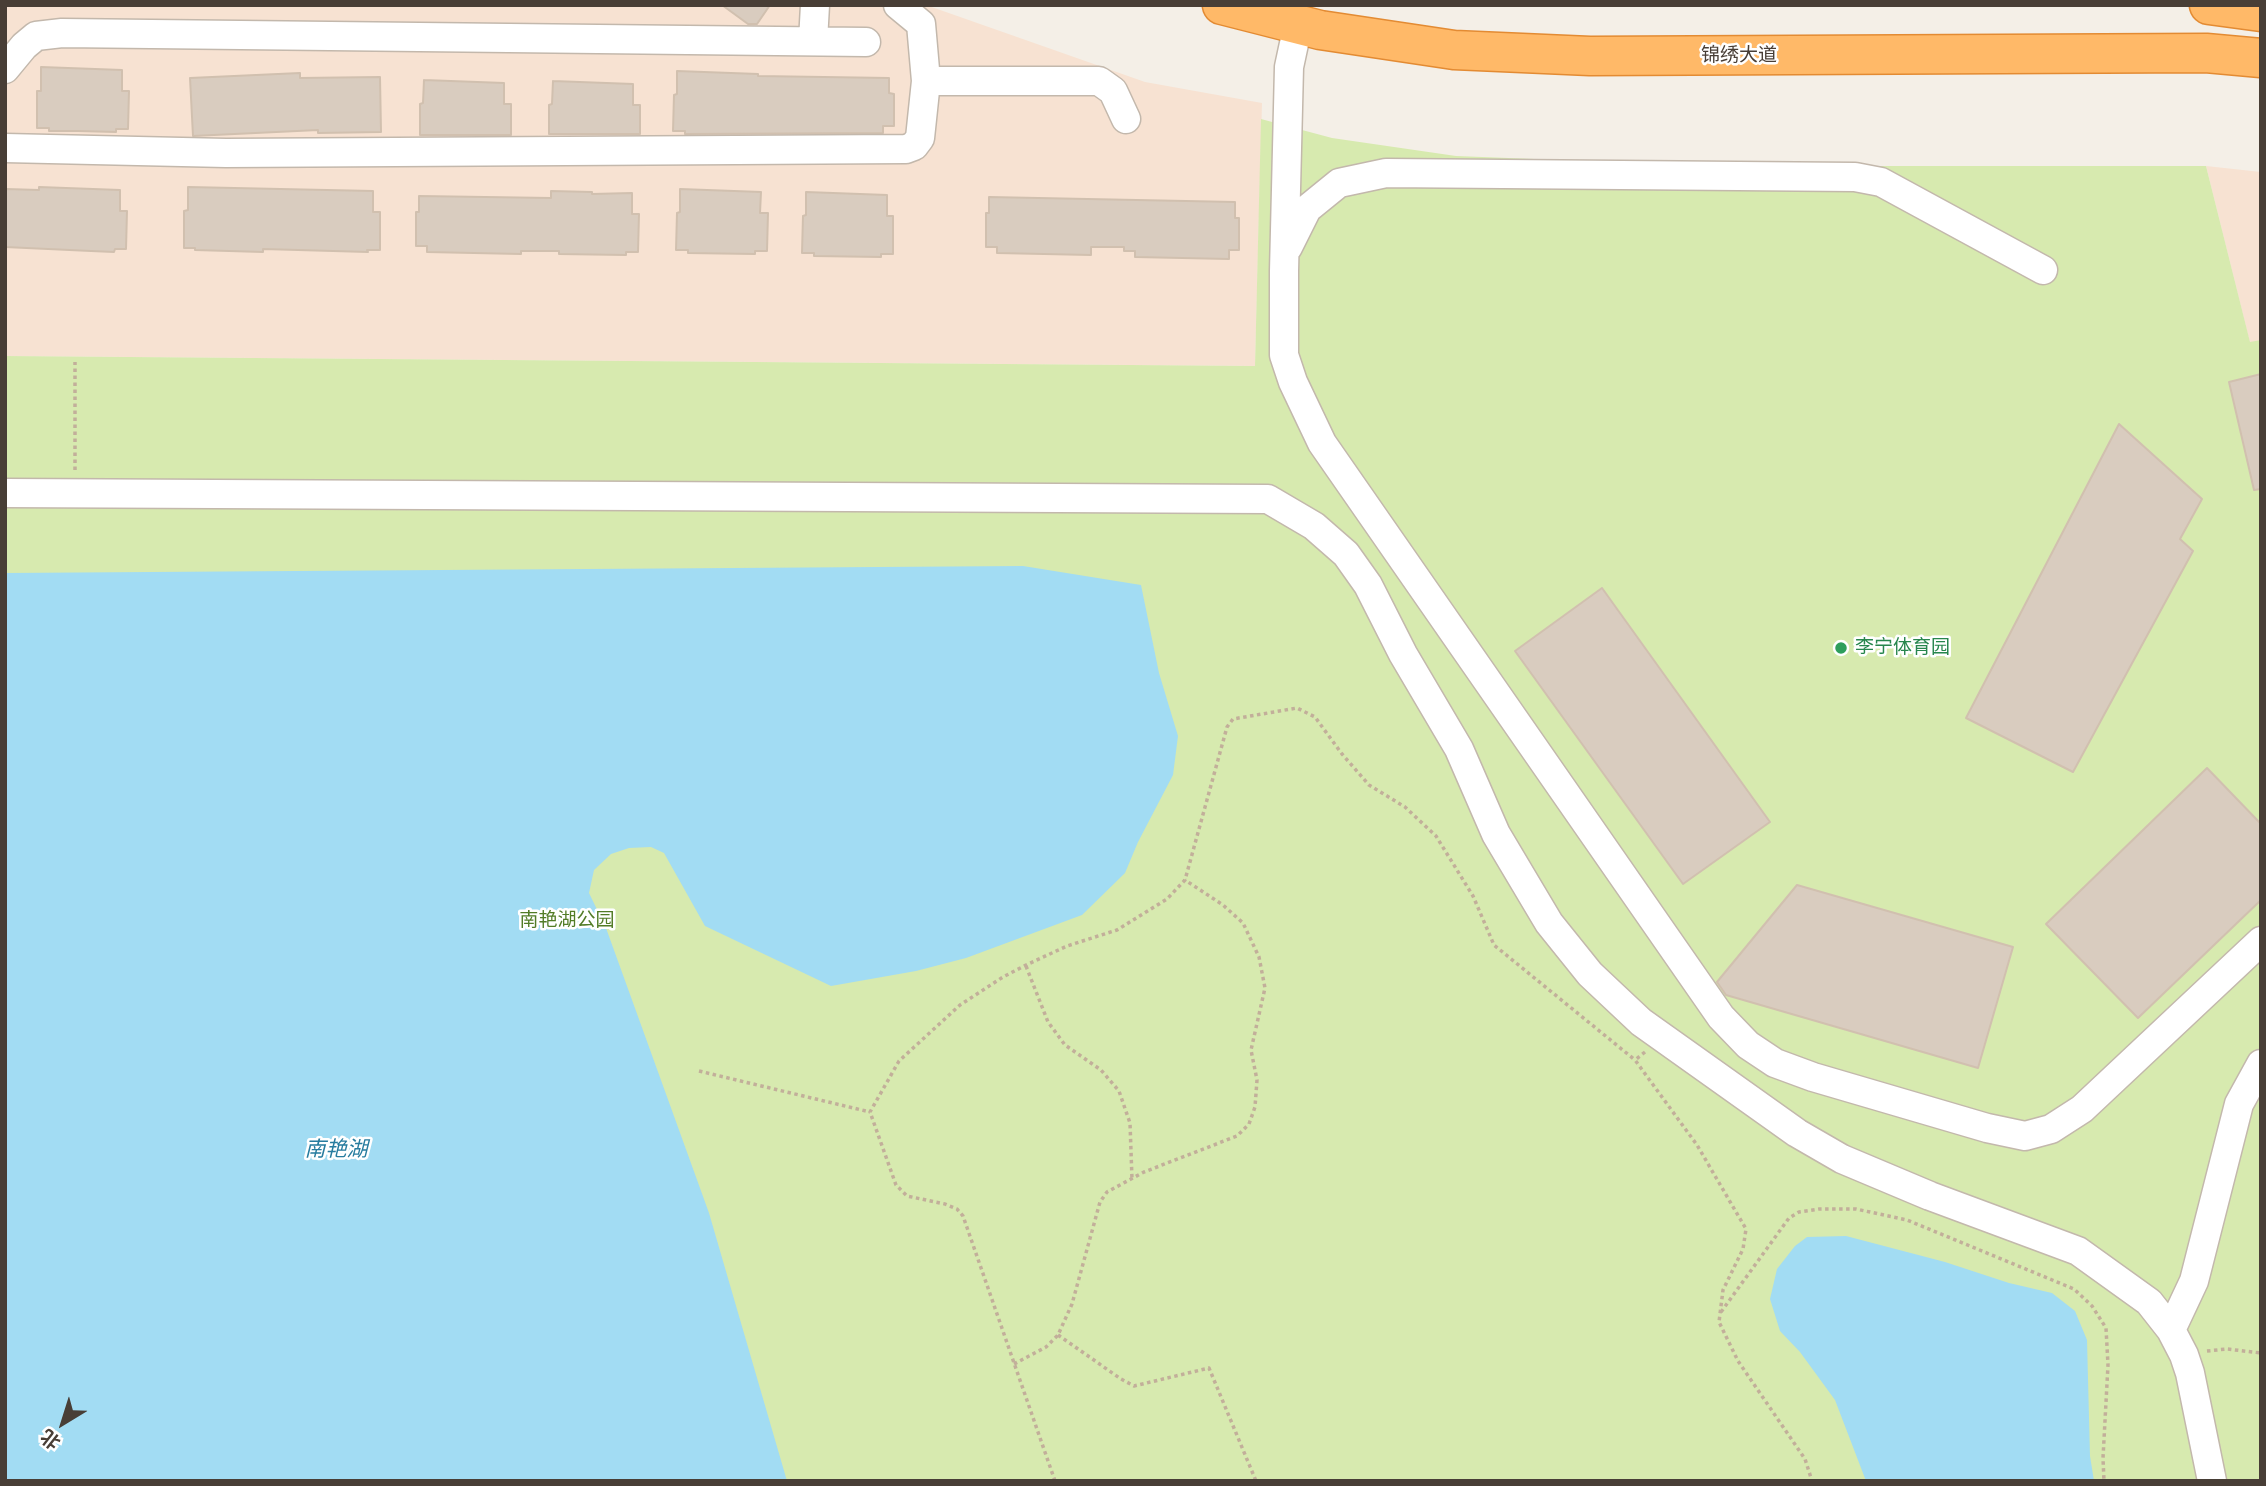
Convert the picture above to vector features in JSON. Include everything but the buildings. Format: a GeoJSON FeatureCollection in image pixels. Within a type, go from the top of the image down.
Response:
{"type":"FeatureCollection","features":[{"type":"Feature","properties":{"kind":"highway","name":"锦绣大道"},"geometry":{"type":"LineString","coordinates":[[1222,5],[1298,24],[1454,50],[1590,57],[2206,53],[2261,58]]}},
{"type":"Feature","properties":{"kind":"highway"},"geometry":{"type":"LineString","coordinates":[[2209,5],[2261,12]]}},
{"type":"Feature","properties":{"kind":"lane"},"geometry":{"type":"LineString","coordinates":[[813,41],[816,5]]}},
{"type":"Feature","properties":{"kind":"lane"},"geometry":{"type":"LineString","coordinates":[[5,148],[226,153],[906,149],[914,146],[920,138],[926,81],[921,24],[898,5]]}},
{"type":"Feature","properties":{"kind":"lane"},"geometry":{"type":"LineString","coordinates":[[1298,24],[1289,67],[1285,253],[1284,355],[1293,382],[1322,443],[1721,1017],[1748,1045],[1775,1063],[1813,1077],[1987,1128],[2025,1136],[2051,1129],[2082,1109],[2261,941]]}},
{"type":"Feature","properties":{"kind":"lane"},"geometry":{"type":"LineString","coordinates":[[5,69],[36,36],[62,33],[866,42]]}},
{"type":"Feature","properties":{"kind":"lane"},"geometry":{"type":"LineString","coordinates":[[926,81],[1099,81],[1113,91],[1126,119]]}},
{"type":"Feature","properties":{"kind":"lane"},"geometry":{"type":"LineString","coordinates":[[1285,253],[1307,209],[1339,183],[1386,173],[1856,177],[1881,182],[2043,270]]}},
{"type":"Feature","properties":{"kind":"lane"},"geometry":{"type":"LineString","coordinates":[[5,493],[1268,499],[1314,526],[1346,554],[1368,585],[1459,749],[1496,834],[1549,923],[1590,974],[1641,1022],[1797,1133],[1842,1159],[1942,1201],[2078,1251],[2149,1302],[2171,1330],[2184,1354],[2213,1481]]}},
{"type":"Feature","properties":{"kind":"lane"},"geometry":{"type":"LineString","coordinates":[[2171,1330],[2194,1281],[2239,1104],[2261,1064]]}},
{"type":"Feature","properties":{"kind":"path"},"geometry":{"type":"LineString","coordinates":[[75,362],[75,493]]}},
{"type":"Feature","properties":{"kind":"path"},"geometry":{"type":"LineString","coordinates":[[1055,1481],[963,1216],[957,1209],[945,1204],[907,1196],[896,1185],[870,1112],[899,1061],[960,1005],[1003,976],[1067,946],[1117,930],[1167,899],[1185,880],[1227,727],[1233,719],[1297,708],[1315,717],[1369,785],[1405,807],[1436,836],[1473,896],[1494,945],[1635,1060],[1697,1145],[1746,1229],[1743,1249],[1723,1290],[1719,1322],[1738,1361],[1805,1459],[1812,1481]]}},
{"type":"Feature","properties":{"kind":"path"},"geometry":{"type":"LineString","coordinates":[[1014,1364],[1046,1347],[1058,1335],[1072,1304],[1100,1202],[1107,1192],[1237,1136],[1249,1125],[1255,1107],[1258,1080],[1251,1050],[1265,988],[1259,957],[1243,923],[1223,905],[1185,880]]}},
{"type":"Feature","properties":{"kind":"path"},"geometry":{"type":"LineString","coordinates":[[1026,965],[1048,1022],[1065,1045],[1101,1070],[1119,1091],[1130,1123],[1132,1179]]}},
{"type":"Feature","properties":{"kind":"path"},"geometry":{"type":"LineString","coordinates":[[1635,1060],[1664,1039]]}},
{"type":"Feature","properties":{"kind":"path"},"geometry":{"type":"LineString","coordinates":[[699,1071],[870,1112]]}},
{"type":"Feature","properties":{"kind":"path"},"geometry":{"type":"LineString","coordinates":[[1721,1312],[1789,1218],[1799,1212],[1819,1209],[1856,1209],[1907,1220],[2074,1289],[2092,1306],[2106,1328],[2108,1365],[2104,1481]]}},
{"type":"Feature","properties":{"kind":"path"},"geometry":{"type":"LineString","coordinates":[[1058,1335],[1121,1380],[1134,1386],[1209,1368],[1256,1481]]}},
{"type":"Feature","properties":{"kind":"path"},"geometry":{"type":"LineString","coordinates":[[2184,1354],[2227,1349],[2261,1353]]}},
{"type":"Feature","properties":{"kind":"shaded area"},"geometry":{"type":"Polygon","coordinates":[[[5,5],[926,5],[1145,82],[1262,103],[1255,366],[5,356],[5,5]]]}},
{"type":"Feature","properties":{"kind":"shaded area"},"geometry":{"type":"Polygon","coordinates":[[[2206,166],[2261,172],[2261,340],[2250,343],[2206,166]]]}},
{"type":"Feature","properties":{"kind":"green space","name":"南艳湖公园"},"geometry":{"type":"Polygon","coordinates":[[[1261,119],[1332,138],[1456,156],[1718,166],[2206,166],[2250,342],[2261,340],[2261,1481],[5,1481],[5,356],[1255,366],[1261,119]]]}},
{"type":"Feature","properties":{"kind":"water","name":"南艳湖"},"geometry":{"type":"Polygon","coordinates":[[[1023,566],[1141,585],[1159,673],[1178,736],[1173,775],[1125,873],[1082,915],[966,958],[916,971],[831,986],[705,926],[664,853],[651,847],[629,848],[611,854],[594,870],[589,893],[606,928],[709,1213],[787,1481],[5,1481],[5,573],[1023,566]]]}},
{"type":"Feature","properties":{"kind":"water"},"geometry":{"type":"Polygon","coordinates":[[[1846,1236],[2052,1293],[2075,1311],[2087,1340],[2090,1456],[2094,1481],[1866,1481],[1835,1400],[1800,1352],[1780,1331],[1770,1299],[1777,1269],[1795,1246],[1807,1237],[1846,1236]]]}},
{"type":"Feature","properties":{"kind":"place","name":"李宁体育园"},"geometry":{"type":"Point","coordinates":[1841,648]}}]}
